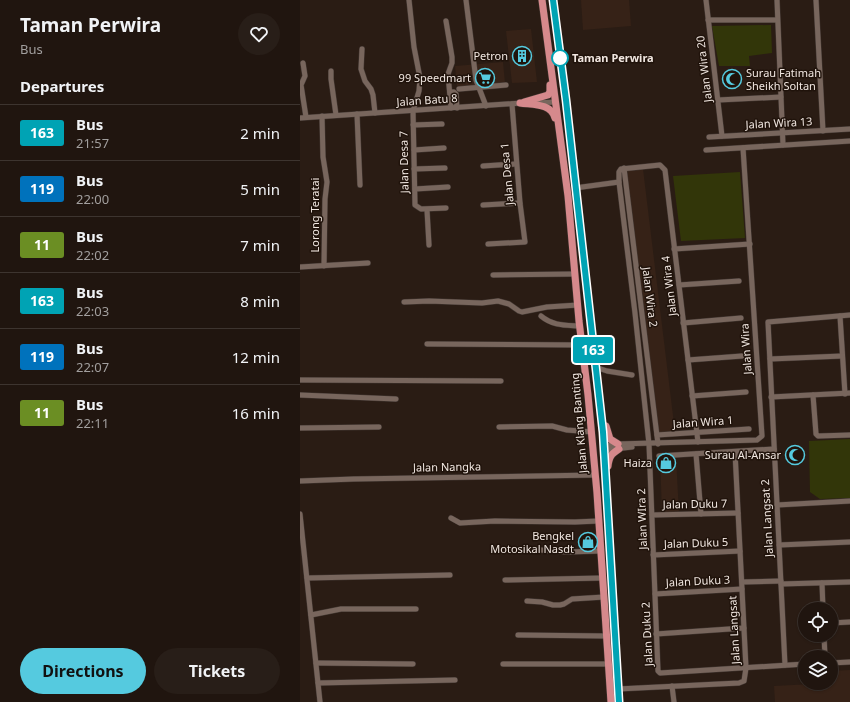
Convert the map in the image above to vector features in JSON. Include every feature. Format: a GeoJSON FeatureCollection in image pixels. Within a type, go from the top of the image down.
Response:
{"type":"FeatureCollection","features":[{"type":"Feature","properties":{"kind":"highway","name":"Jalan Klang Banting"},"geometry":{"type":"LineString","coordinates":[[542,0],[564,167],[588,389],[597,493],[611,702]]}},
{"type":"Feature","properties":{"kind":"highway","name":"Jalan Klang Banting"},"geometry":{"type":"LineString","coordinates":[[553,0],[573,162],[604,447],[619,702]]}},
{"type":"Feature","properties":{"kind":"highway"},"geometry":{"type":"LineString","coordinates":[[520,103],[544,97],[550,92],[548,42]]}},
{"type":"Feature","properties":{"kind":"highway"},"geometry":{"type":"LineString","coordinates":[[562,74],[560,78],[561,93],[555,102],[561,106],[563,112],[568,146],[573,162]]}},
{"type":"Feature","properties":{"kind":"highway"},"geometry":{"type":"LineString","coordinates":[[520,103],[545,106],[553,112],[564,167]]}},
{"type":"Feature","properties":{"kind":"highway"},"geometry":{"type":"LineString","coordinates":[[597,379],[608,435],[610,439],[619,447],[609,459],[608,505]]}},
{"type":"Feature","properties":{"kind":"highway"},"geometry":{"type":"LineString","coordinates":[[588,389],[597,442],[604,447],[598,454],[597,493]]}},
{"type":"Feature","properties":{"kind":"street","name":"Jalan Desa 7"},"geometry":{"type":"LineString","coordinates":[[409,0],[414,47],[420,78],[419,91],[413,111],[415,205],[421,209],[427,210]]}},
{"type":"Feature","properties":{"kind":"street"},"geometry":{"type":"LineString","coordinates":[[466,0],[477,84],[480,87],[486,106]]}},
{"type":"Feature","properties":{"kind":"street","name":"Jalan Wira 20"},"geometry":{"type":"LineString","coordinates":[[706,0],[722,136]]}},
{"type":"Feature","properties":{"kind":"street"},"geometry":{"type":"LineString","coordinates":[[777,0],[783,145]]}},
{"type":"Feature","properties":{"kind":"street"},"geometry":{"type":"LineString","coordinates":[[816,0],[823,131]]}},
{"type":"Feature","properties":{"kind":"street"},"geometry":{"type":"LineString","coordinates":[[708,20],[777,20]]}},
{"type":"Feature","properties":{"kind":"street"},"geometry":{"type":"LineString","coordinates":[[446,21],[452,57],[452,63],[448,74],[451,108]]}},
{"type":"Feature","properties":{"kind":"street"},"geometry":{"type":"LineString","coordinates":[[362,49],[362,69],[365,81],[371,89],[373,95],[375,113]]}},
{"type":"Feature","properties":{"kind":"street"},"geometry":{"type":"LineString","coordinates":[[303,63],[305,76],[301,85],[303,117]]}},
{"type":"Feature","properties":{"kind":"street"},"geometry":{"type":"LineString","coordinates":[[331,71],[336,115]]}},
{"type":"Feature","properties":{"kind":"street"},"geometry":{"type":"LineString","coordinates":[[459,88],[506,85]]}},
{"type":"Feature","properties":{"kind":"street"},"geometry":{"type":"LineString","coordinates":[[450,92],[454,92],[456,94],[457,108]]}},
{"type":"Feature","properties":{"kind":"street"},"geometry":{"type":"LineString","coordinates":[[718,100],[781,97]]}},
{"type":"Feature","properties":{"kind":"street","name":"Jalan Batu 8"},"geometry":{"type":"LineString","coordinates":[[303,117],[555,102]]}},
{"type":"Feature","properties":{"kind":"street","name":"Jalan Desa 1"},"geometry":{"type":"LineString","coordinates":[[488,244],[525,242],[516,164],[512,104]]}},
{"type":"Feature","properties":{"kind":"street"},"geometry":{"type":"LineString","coordinates":[[357,114],[360,185]]}},
{"type":"Feature","properties":{"kind":"street","name":"Lorong Teratai"},"geometry":{"type":"LineString","coordinates":[[322,116],[323,157],[327,182],[324,266]]}},
{"type":"Feature","properties":{"kind":"street"},"geometry":{"type":"LineString","coordinates":[[413,125],[442,124]]}},
{"type":"Feature","properties":{"kind":"street","name":"Jalan Wira 13"},"geometry":{"type":"LineString","coordinates":[[709,137],[850,129]]}},
{"type":"Feature","properties":{"kind":"street"},"geometry":{"type":"LineString","coordinates":[[706,150],[850,141]]}},
{"type":"Feature","properties":{"kind":"street"},"geometry":{"type":"LineString","coordinates":[[414,150],[444,148]]}},
{"type":"Feature","properties":{"kind":"street","name":"Jalan Wira"},"geometry":{"type":"LineString","coordinates":[[743,148],[762,436],[757,440]]}},
{"type":"Feature","properties":{"kind":"street"},"geometry":{"type":"LineString","coordinates":[[483,166],[516,164]]}},
{"type":"Feature","properties":{"kind":"street","name":"Jalan Wira 4"},"geometry":{"type":"LineString","coordinates":[[624,168],[660,165],[664,168],[698,442]]}},
{"type":"Feature","properties":{"kind":"street"},"geometry":{"type":"LineString","coordinates":[[414,170],[446,168]]}},
{"type":"Feature","properties":{"kind":"street"},"geometry":{"type":"LineString","coordinates":[[624,168],[621,168],[619,172],[636,313],[649,444]]}},
{"type":"Feature","properties":{"kind":"street","name":"Jalan Wira 2"},"geometry":{"type":"LineString","coordinates":[[624,168],[658,444]]}},
{"type":"Feature","properties":{"kind":"street"},"geometry":{"type":"LineString","coordinates":[[575,188],[620,182]]}},
{"type":"Feature","properties":{"kind":"street"},"geometry":{"type":"LineString","coordinates":[[415,189],[448,187]]}},
{"type":"Feature","properties":{"kind":"street"},"geometry":{"type":"LineString","coordinates":[[483,205],[520,203]]}},
{"type":"Feature","properties":{"kind":"street"},"geometry":{"type":"LineString","coordinates":[[429,245],[427,210],[446,208]]}},
{"type":"Feature","properties":{"kind":"street"},"geometry":{"type":"LineString","coordinates":[[674,248],[750,244]]}},
{"type":"Feature","properties":{"kind":"street"},"geometry":{"type":"LineString","coordinates":[[300,267],[368,263]]}},
{"type":"Feature","properties":{"kind":"street"},"geometry":{"type":"LineString","coordinates":[[493,275],[575,274]]}},
{"type":"Feature","properties":{"kind":"street"},"geometry":{"type":"LineString","coordinates":[[679,285],[739,281]]}},
{"type":"Feature","properties":{"kind":"street"},"geometry":{"type":"LineString","coordinates":[[404,302],[429,301],[482,303],[498,301],[509,304],[522,312],[547,306],[578,305]]}},
{"type":"Feature","properties":{"kind":"street"},"geometry":{"type":"LineString","coordinates":[[771,397],[847,394],[842,356],[840,316],[850,315]]}},
{"type":"Feature","properties":{"kind":"street"},"geometry":{"type":"LineString","coordinates":[[541,316],[548,322],[555,325],[580,326]]}},
{"type":"Feature","properties":{"kind":"street","name":"Jalan Langsat 2"},"geometry":{"type":"LineString","coordinates":[[785,665],[768,322],[840,316]]}},
{"type":"Feature","properties":{"kind":"street"},"geometry":{"type":"LineString","coordinates":[[683,323],[741,318]]}},
{"type":"Feature","properties":{"kind":"street"},"geometry":{"type":"LineString","coordinates":[[427,344],[583,345]]}},
{"type":"Feature","properties":{"kind":"street"},"geometry":{"type":"LineString","coordinates":[[688,360],[742,356]]}},
{"type":"Feature","properties":{"kind":"street"},"geometry":{"type":"LineString","coordinates":[[770,359],[842,356]]}},
{"type":"Feature","properties":{"kind":"street"},"geometry":{"type":"LineString","coordinates":[[595,367],[632,376]]}},
{"type":"Feature","properties":{"kind":"street"},"geometry":{"type":"LineString","coordinates":[[300,380],[501,382]]}},
{"type":"Feature","properties":{"kind":"street"},"geometry":{"type":"LineString","coordinates":[[692,396],[746,392]]}},
{"type":"Feature","properties":{"kind":"street"},"geometry":{"type":"LineString","coordinates":[[300,395],[396,399]]}},
{"type":"Feature","properties":{"kind":"street"},"geometry":{"type":"LineString","coordinates":[[814,395],[816,434],[818,436],[850,435]]}},
{"type":"Feature","properties":{"kind":"street"},"geometry":{"type":"LineString","coordinates":[[499,427],[552,426],[567,430],[592,432]]}},
{"type":"Feature","properties":{"kind":"street"},"geometry":{"type":"LineString","coordinates":[[300,428],[379,427]]}},
{"type":"Feature","properties":{"kind":"street","name":"Jalan Wira 1"},"geometry":{"type":"LineString","coordinates":[[657,435],[749,429]]}},
{"type":"Feature","properties":{"kind":"street"},"geometry":{"type":"LineString","coordinates":[[604,447],[757,440],[757,450]]}},
{"type":"Feature","properties":{"kind":"street","name":"Jalan WIra 2"},"geometry":{"type":"LineString","coordinates":[[649,444],[655,594]]}},
{"type":"Feature","properties":{"kind":"street"},"geometry":{"type":"LineString","coordinates":[[659,456],[774,449]]}},
{"type":"Feature","properties":{"kind":"street","name":"Jalan Langsat"},"geometry":{"type":"LineString","coordinates":[[618,689],[742,682],[744,678],[746,668],[735,452]]}},
{"type":"Feature","properties":{"kind":"street"},"geometry":{"type":"LineString","coordinates":[[696,454],[701,514]]}},
{"type":"Feature","properties":{"kind":"street","name":"Jalan Nangka"},"geometry":{"type":"LineString","coordinates":[[300,481],[595,475]]}},
{"type":"Feature","properties":{"kind":"street"},"geometry":{"type":"LineString","coordinates":[[777,505],[850,501]]}},
{"type":"Feature","properties":{"kind":"street","name":"Jalan Duku 7"},"geometry":{"type":"LineString","coordinates":[[652,515],[738,513]]}},
{"type":"Feature","properties":{"kind":"street"},"geometry":{"type":"LineString","coordinates":[[300,514],[320,702]]}},
{"type":"Feature","properties":{"kind":"street"},"geometry":{"type":"LineString","coordinates":[[451,518],[460,523],[495,521],[598,521]]}},
{"type":"Feature","properties":{"kind":"street"},"geometry":{"type":"LineString","coordinates":[[779,545],[850,542]]}},
{"type":"Feature","properties":{"kind":"street"},"geometry":{"type":"LineString","coordinates":[[540,550],[568,552],[600,551]]}},
{"type":"Feature","properties":{"kind":"street","name":"Jalan Duku 5"},"geometry":{"type":"LineString","coordinates":[[653,555],[740,551]]}},
{"type":"Feature","properties":{"kind":"street"},"geometry":{"type":"LineString","coordinates":[[307,578],[450,575]]}},
{"type":"Feature","properties":{"kind":"street"},"geometry":{"type":"LineString","coordinates":[[505,580],[602,578]]}},
{"type":"Feature","properties":{"kind":"street"},"geometry":{"type":"LineString","coordinates":[[742,582],[822,584],[850,582]]}},
{"type":"Feature","properties":{"kind":"street"},"geometry":{"type":"LineString","coordinates":[[822,584],[823,602]]}},
{"type":"Feature","properties":{"kind":"street","name":"Jalan Duku 3"},"geometry":{"type":"LineString","coordinates":[[655,594],[742,589]]}},
{"type":"Feature","properties":{"kind":"street","name":"Jalan Duku 2"},"geometry":{"type":"LineString","coordinates":[[655,594],[658,671],[660,673],[746,668]]}},
{"type":"Feature","properties":{"kind":"street"},"geometry":{"type":"LineString","coordinates":[[527,601],[560,605],[572,599],[604,597]]}},
{"type":"Feature","properties":{"kind":"street"},"geometry":{"type":"LineString","coordinates":[[311,615],[341,609],[416,608]]}},
{"type":"Feature","properties":{"kind":"street"},"geometry":{"type":"LineString","coordinates":[[838,623],[850,622]]}},
{"type":"Feature","properties":{"kind":"street"},"geometry":{"type":"LineString","coordinates":[[656,634],[744,628]]}},
{"type":"Feature","properties":{"kind":"street"},"geometry":{"type":"LineString","coordinates":[[518,635],[606,636]]}},
{"type":"Feature","properties":{"kind":"street"},"geometry":{"type":"LineString","coordinates":[[838,663],[850,662]]}},
{"type":"Feature","properties":{"kind":"street"},"geometry":{"type":"LineString","coordinates":[[316,663],[413,664]]}},
{"type":"Feature","properties":{"kind":"street"},"geometry":{"type":"LineString","coordinates":[[503,664],[608,664]]}},
{"type":"Feature","properties":{"kind":"street"},"geometry":{"type":"LineString","coordinates":[[746,668],[798,664]]}},
{"type":"Feature","properties":{"kind":"street"},"geometry":{"type":"LineString","coordinates":[[318,683],[455,680]]}},
{"type":"Feature","properties":{"kind":"street"},"geometry":{"type":"LineString","coordinates":[[672,686],[674,702]]}},
{"type":"Feature","properties":{"kind":"shaded area"},"geometry":{"type":"Polygon","coordinates":[[[581,0],[629,0],[631,26],[583,30],[581,0]]]}},
{"type":"Feature","properties":{"kind":"shaded area"},"geometry":{"type":"Polygon","coordinates":[[[531,29],[537,82],[512,83],[506,31],[531,29]]]}},
{"type":"Feature","properties":{"kind":"shaded area"},"geometry":{"type":"Polygon","coordinates":[[[503,62],[505,83],[457,87],[455,66],[503,62]]]}},
{"type":"Feature","properties":{"kind":"shaded area"},"geometry":{"type":"Polygon","coordinates":[[[643,169],[675,432],[659,433],[626,170],[643,169]]]}},
{"type":"Feature","properties":{"kind":"shaded area"},"geometry":{"type":"Polygon","coordinates":[[[660,457],[676,457],[679,513],[662,513],[660,457]]]}},
{"type":"Feature","properties":{"kind":"shaded area"},"geometry":{"type":"Polygon","coordinates":[[[850,670],[850,702],[775,702],[774,686],[798,685],[798,690],[838,690],[838,671],[850,670]]]}},
{"type":"Feature","properties":{"kind":"green space"},"geometry":{"type":"Polygon","coordinates":[[[771,25],[772,53],[749,56],[750,66],[719,66],[712,26],[771,25]]]}},
{"type":"Feature","properties":{"kind":"green space"},"geometry":{"type":"Polygon","coordinates":[[[740,172],[745,238],[681,241],[673,176],[740,172]]]}},
{"type":"Feature","properties":{"kind":"green space"},"geometry":{"type":"Polygon","coordinates":[[[850,439],[850,498],[820,499],[810,492],[809,441],[850,439]]]}},
{"type":"Feature","properties":{"kind":"bus line","name":"163"},"geometry":{"type":"LineString","coordinates":[[553,0],[566,100],[603,432],[619,702]]}},
{"type":"Feature","properties":{"kind":"place","name":"Petron"},"geometry":{"type":"Point","coordinates":[522,56]}},
{"type":"Feature","properties":{"kind":"place","name":"Taman Perwira"},"geometry":{"type":"Point","coordinates":[560,58]}},
{"type":"Feature","properties":{"kind":"place","name":"99 Speedmart"},"geometry":{"type":"Point","coordinates":[485,78]}},
{"type":"Feature","properties":{"kind":"place","name":"Surau Fatimah Sheikh Soltan"},"geometry":{"type":"Point","coordinates":[732,79]}},
{"type":"Feature","properties":{"kind":"place","name":"Surau Al-Ansar"},"geometry":{"type":"Point","coordinates":[795,455]}},
{"type":"Feature","properties":{"kind":"place","name":"Haiza"},"geometry":{"type":"Point","coordinates":[666,463]}},
{"type":"Feature","properties":{"kind":"place","name":"Bengkel Motosikal Nasdt"},"geometry":{"type":"Point","coordinates":[588,542]}}]}
